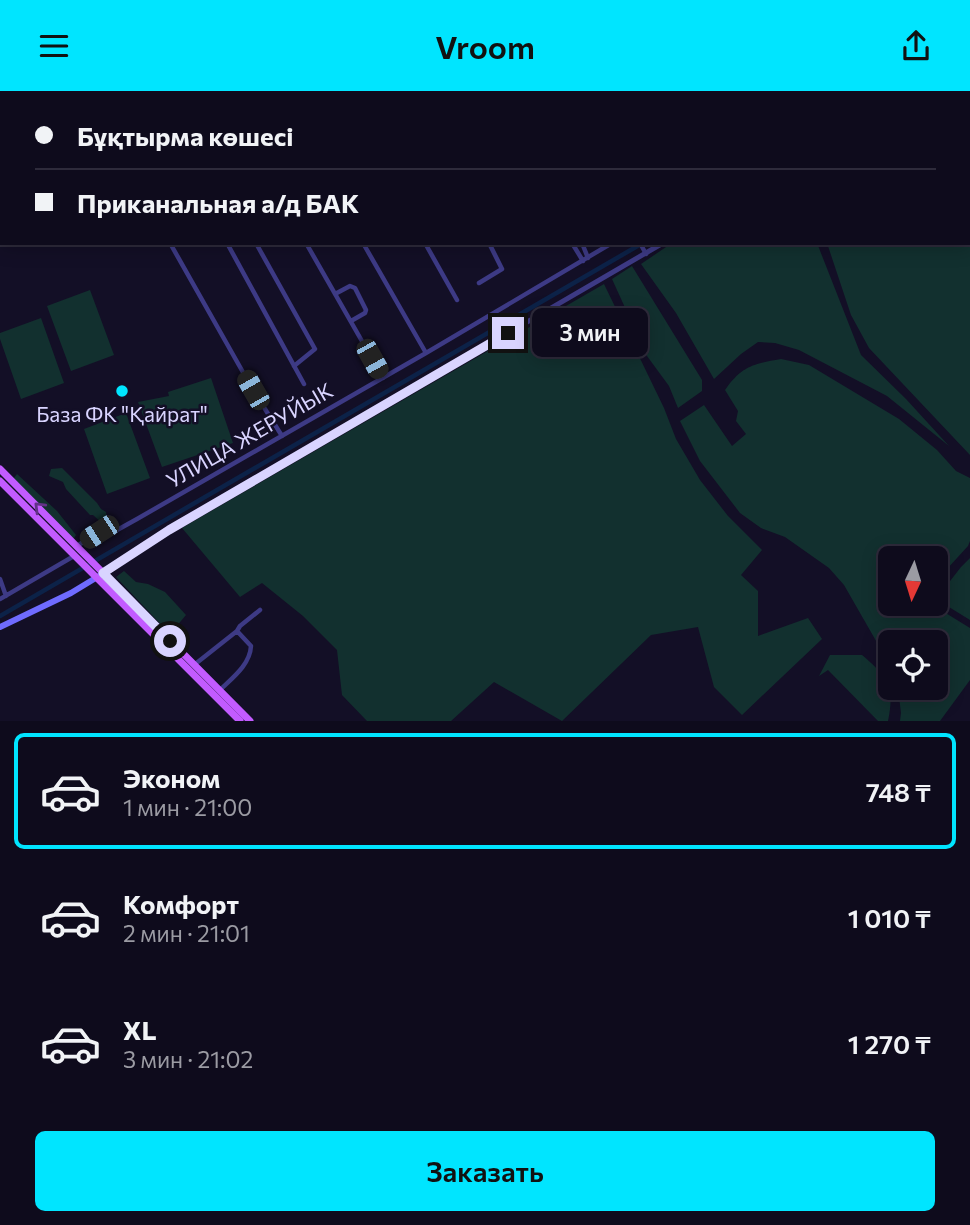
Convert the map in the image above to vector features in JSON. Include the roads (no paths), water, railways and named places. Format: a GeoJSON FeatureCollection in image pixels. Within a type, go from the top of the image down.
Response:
{"type":"FeatureCollection","features":[{"type":"Feature","properties":{"kind":"main road"},"geometry":{"type":"LineString","coordinates":[[0,469],[244,720]]}},
{"type":"Feature","properties":{"kind":"main road"},"geometry":{"type":"LineString","coordinates":[[0,481],[88,569],[100,573]]}},
{"type":"Feature","properties":{"kind":"main road"},"geometry":{"type":"LineString","coordinates":[[0,627],[71,593],[100,573]]}},
{"type":"Feature","properties":{"kind":"main road"},"geometry":{"type":"LineString","coordinates":[[167,643],[194,665],[244,720]]}},
{"type":"Feature","properties":{"kind":"street"},"geometry":{"type":"LineString","coordinates":[[171,245],[282,436]]}},
{"type":"Feature","properties":{"kind":"street"},"geometry":{"type":"LineString","coordinates":[[228,245],[304,384]]}},
{"type":"Feature","properties":{"kind":"street"},"geometry":{"type":"LineString","coordinates":[[257,245],[315,349],[294,366]]}},
{"type":"Feature","properties":{"kind":"street"},"geometry":{"type":"LineString","coordinates":[[307,245],[383,378]]}},
{"type":"Feature","properties":{"kind":"street"},"geometry":{"type":"LineString","coordinates":[[364,245],[426,353]]}},
{"type":"Feature","properties":{"kind":"street"},"geometry":{"type":"LineString","coordinates":[[426,245],[457,300]]}},
{"type":"Feature","properties":{"kind":"street"},"geometry":{"type":"LineString","coordinates":[[479,282],[502,269],[490,245]]}},
{"type":"Feature","properties":{"kind":"street"},"geometry":{"type":"LineString","coordinates":[[574,245],[585,260]]}},
{"type":"Feature","properties":{"kind":"street"},"geometry":{"type":"LineString","coordinates":[[582,245],[585,260]]}},
{"type":"Feature","properties":{"kind":"street"},"geometry":{"type":"LineString","coordinates":[[585,260],[609,245]]}},
{"type":"Feature","properties":{"kind":"street"},"geometry":{"type":"LineString","coordinates":[[641,245],[646,254]]}},
{"type":"Feature","properties":{"kind":"street"},"geometry":{"type":"LineString","coordinates":[[100,573],[169,530],[660,245]]}},
{"type":"Feature","properties":{"kind":"street","name":"УЛИЦА ЖЕРУЙЫК"},"geometry":{"type":"LineString","coordinates":[[77,546],[99,532],[110,534],[137,519],[585,260]]}},
{"type":"Feature","properties":{"kind":"street"},"geometry":{"type":"LineString","coordinates":[[335,294],[350,286],[355,288],[366,310],[351,321]]}},
{"type":"Feature","properties":{"kind":"street"},"geometry":{"type":"LineString","coordinates":[[0,599],[77,557]]}},
{"type":"Feature","properties":{"kind":"street"},"geometry":{"type":"LineString","coordinates":[[0,579],[6,596]]}},
{"type":"Feature","properties":{"kind":"street"},"geometry":{"type":"LineString","coordinates":[[194,665],[260,610]]}},
{"type":"Feature","properties":{"kind":"street"},"geometry":{"type":"LineString","coordinates":[[219,690],[239,671],[251,652],[251,646],[237,631]]}},
{"type":"Feature","properties":{"kind":"waterway"},"geometry":{"type":"LineString","coordinates":[[0,616],[639,245]]}},
{"type":"Feature","properties":{"kind":"place","name":"База ФК \"Қайрат\""},"geometry":{"type":"Point","coordinates":[122,391]}}]}
